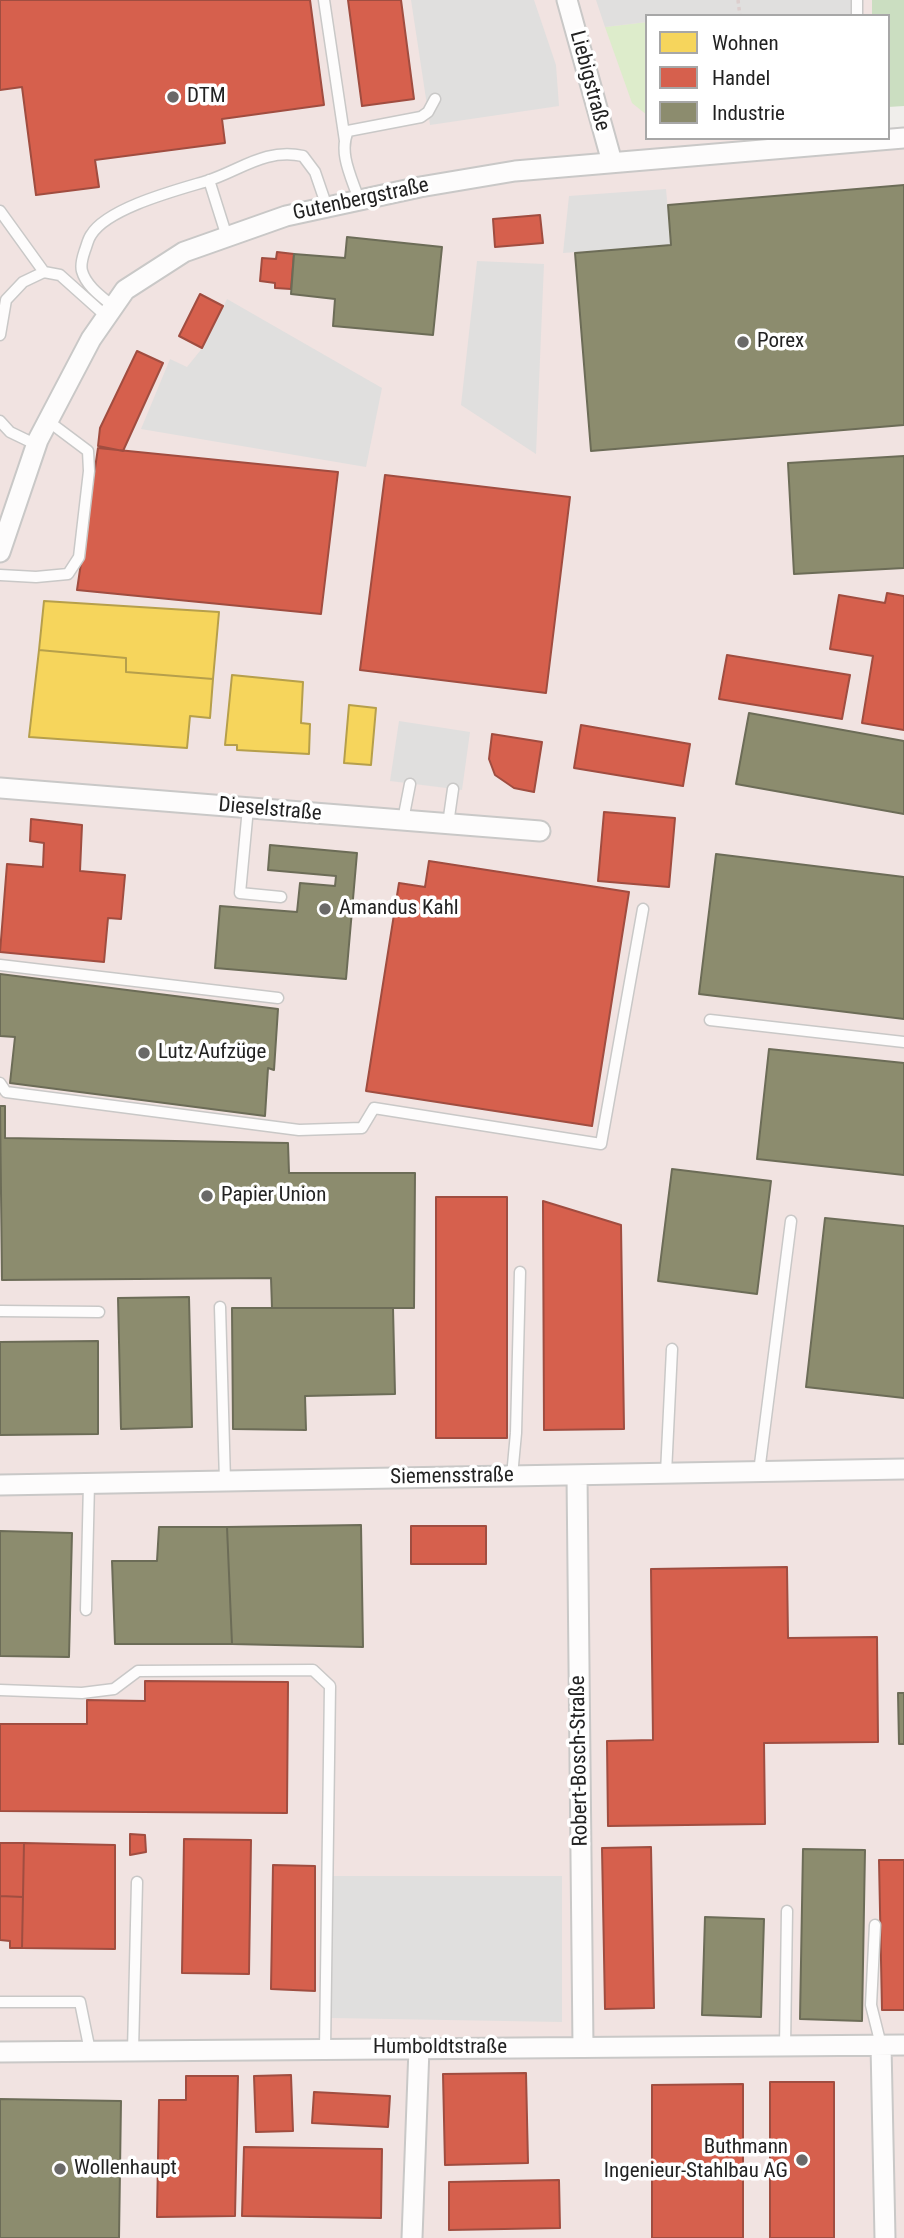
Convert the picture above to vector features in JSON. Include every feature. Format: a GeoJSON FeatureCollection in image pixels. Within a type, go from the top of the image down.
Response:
{"type":"FeatureCollection","features":[{"type":"Feature","properties":{"kind":"street","name":"Liebigstraße"},"geometry":{"type":"LineString","coordinates":[[567,0],[612,162]]}},
{"type":"Feature","properties":{"kind":"street","name":"Gutenbergstraße"},"geometry":{"type":"LineString","coordinates":[[0,552],[37,445],[91,340],[125,290],[184,252],[286,216],[515,171],[856,140]]}},
{"type":"Feature","properties":{"kind":"street","name":"Dieselstraße"},"geometry":{"type":"LineString","coordinates":[[0,788],[540,831]]}},
{"type":"Feature","properties":{"kind":"street","name":"Siemensstraße"},"geometry":{"type":"LineString","coordinates":[[0,1485],[904,1469]]}},
{"type":"Feature","properties":{"kind":"street","name":"Robert-Bosch-Straße"},"geometry":{"type":"LineString","coordinates":[[577,1475],[583,2047]]}},
{"type":"Feature","properties":{"kind":"street"},"geometry":{"type":"LineString","coordinates":[[881,2045],[885,2238]]}},
{"type":"Feature","properties":{"kind":"street","name":"Humboldtstraße"},"geometry":{"type":"LineString","coordinates":[[0,2052],[904,2046]]}},
{"type":"Feature","properties":{"kind":"street"},"geometry":{"type":"LineString","coordinates":[[412,2238],[419,2049]]}},
{"type":"Feature","properties":{"kind":"lane"},"geometry":{"type":"LineString","coordinates":[[324,0],[345,141],[346,165],[359,200]]}},
{"type":"Feature","properties":{"kind":"lane"},"geometry":{"type":"LineString","coordinates":[[345,141],[348,131],[354,129],[421,117],[428,112],[435,99]]}},
{"type":"Feature","properties":{"kind":"lane"},"geometry":{"type":"LineString","coordinates":[[110,312],[82,272],[82,258],[92,233],[120,212],[263,157],[287,152],[303,156],[315,172],[327,206]]}},
{"type":"Feature","properties":{"kind":"lane"},"geometry":{"type":"LineString","coordinates":[[209,180],[226,237]]}},
{"type":"Feature","properties":{"kind":"lane"},"geometry":{"type":"LineString","coordinates":[[0,211],[44,272]]}},
{"type":"Feature","properties":{"kind":"lane"},"geometry":{"type":"LineString","coordinates":[[0,335],[6,300],[23,282],[44,272],[61,275],[110,312]]}},
{"type":"Feature","properties":{"kind":"lane"},"geometry":{"type":"LineString","coordinates":[[0,421],[10,432],[37,445]]}},
{"type":"Feature","properties":{"kind":"lane"},"geometry":{"type":"LineString","coordinates":[[0,575],[36,578],[68,574],[79,557],[89,451],[48,421]]}},
{"type":"Feature","properties":{"kind":"lane"},"geometry":{"type":"LineString","coordinates":[[403,820],[410,784]]}},
{"type":"Feature","properties":{"kind":"lane"},"geometry":{"type":"LineString","coordinates":[[448,824],[453,789]]}},
{"type":"Feature","properties":{"kind":"lane"},"geometry":{"type":"LineString","coordinates":[[248,808],[240,893],[281,897]]}},
{"type":"Feature","properties":{"kind":"lane"},"geometry":{"type":"LineString","coordinates":[[0,1083],[6,1093],[299,1130],[362,1128],[374,1108],[601,1144],[643,909]]}},
{"type":"Feature","properties":{"kind":"lane"},"geometry":{"type":"LineString","coordinates":[[0,965],[278,998]]}},
{"type":"Feature","properties":{"kind":"lane"},"geometry":{"type":"LineString","coordinates":[[710,1020],[904,1042]]}},
{"type":"Feature","properties":{"kind":"lane"},"geometry":{"type":"LineString","coordinates":[[759,1472],[792,1221]]}},
{"type":"Feature","properties":{"kind":"lane"},"geometry":{"type":"LineString","coordinates":[[512,1476],[516,1433],[520,1272]]}},
{"type":"Feature","properties":{"kind":"lane"},"geometry":{"type":"LineString","coordinates":[[220,1307],[225,1481]]}},
{"type":"Feature","properties":{"kind":"lane"},"geometry":{"type":"LineString","coordinates":[[0,1311],[99,1312]]}},
{"type":"Feature","properties":{"kind":"lane"},"geometry":{"type":"LineString","coordinates":[[666,1473],[672,1349]]}},
{"type":"Feature","properties":{"kind":"lane"},"geometry":{"type":"LineString","coordinates":[[86,1610],[89,1483]]}},
{"type":"Feature","properties":{"kind":"lane"},"geometry":{"type":"LineString","coordinates":[[0,1690],[82,1693],[114,1689],[138,1671],[313,1670],[330,1686],[325,2049]]}},
{"type":"Feature","properties":{"kind":"lane"},"geometry":{"type":"LineString","coordinates":[[134,2051],[137,1882]]}},
{"type":"Feature","properties":{"kind":"lane"},"geometry":{"type":"LineString","coordinates":[[785,2046],[787,1911]]}},
{"type":"Feature","properties":{"kind":"lane"},"geometry":{"type":"LineString","coordinates":[[875,1926],[871,2005],[881,2045]]}},
{"type":"Feature","properties":{"kind":"lane"},"geometry":{"type":"LineString","coordinates":[[0,2001],[80,2002],[90,2051]]}},
{"type":"Feature","properties":{"kind":"shaded area"},"geometry":{"type":"Polygon","coordinates":[[[0,0],[872,0],[872,14],[645,14],[645,140],[904,138],[904,2238],[0,2238],[0,0]]]}},
{"type":"Feature","properties":{"kind":"shaded area"},"geometry":{"type":"Polygon","coordinates":[[[411,0],[534,0],[556,65],[559,106],[430,125],[411,0]]]}},
{"type":"Feature","properties":{"kind":"shaded area"},"geometry":{"type":"Polygon","coordinates":[[[596,0],[863,0],[863,14],[645,14],[645,22],[605,27],[596,0]]]}},
{"type":"Feature","properties":{"kind":"shaded area"},"geometry":{"type":"Polygon","coordinates":[[[666,189],[671,245],[563,253],[569,196],[666,189]]]}},
{"type":"Feature","properties":{"kind":"shaded area"},"geometry":{"type":"Polygon","coordinates":[[[477,261],[544,264],[536,454],[461,405],[477,261]]]}},
{"type":"Feature","properties":{"kind":"shaded area"},"geometry":{"type":"Polygon","coordinates":[[[227,299],[382,388],[366,467],[141,429],[170,359],[187,367],[204,346],[227,299]]]}},
{"type":"Feature","properties":{"kind":"shaded area"},"geometry":{"type":"Polygon","coordinates":[[[399,721],[470,732],[462,790],[390,781],[399,721]]]}},
{"type":"Feature","properties":{"kind":"shaded area"},"geometry":{"type":"Polygon","coordinates":[[[331,1876],[562,1876],[562,2022],[331,2018],[331,1876]]]}},
{"type":"Feature","properties":{"kind":"green space"},"geometry":{"type":"Polygon","coordinates":[[[872,0],[904,0],[904,106],[890,107],[890,14],[872,14],[872,0]]]}},
{"type":"Feature","properties":{"kind":"green space"},"geometry":{"type":"Polygon","coordinates":[[[645,22],[645,113],[632,103],[605,27],[645,22]]]}},
{"type":"Feature","properties":{"kind":"building: Wohnen"},"geometry":{"type":"Polygon","coordinates":[[[44,601],[219,612],[213,679],[126,672],[126,658],[39,650],[44,601]]]}},
{"type":"Feature","properties":{"kind":"building: Wohnen"},"geometry":{"type":"Polygon","coordinates":[[[39,650],[126,658],[126,672],[213,679],[210,718],[190,716],[187,748],[29,737],[39,650]]]}},
{"type":"Feature","properties":{"kind":"building: Wohnen"},"geometry":{"type":"Polygon","coordinates":[[[232,675],[303,682],[301,723],[310,724],[309,754],[237,750],[237,745],[225,745],[232,675]]]}},
{"type":"Feature","properties":{"kind":"building: Wohnen"},"geometry":{"type":"Polygon","coordinates":[[[349,705],[376,708],[371,765],[344,763],[349,705]]]}},
{"type":"Feature","properties":{"kind":"building: Handel","name":"DTM"},"geometry":{"type":"Polygon","coordinates":[[[0,0],[310,0],[324,105],[222,119],[225,143],[95,160],[99,187],[36,195],[22,87],[0,90],[0,0]]]}},
{"type":"Feature","properties":{"kind":"building: Handel"},"geometry":{"type":"Polygon","coordinates":[[[348,0],[401,0],[414,99],[362,106],[348,0]]]}},
{"type":"Feature","properties":{"kind":"building: Handel"},"geometry":{"type":"Polygon","coordinates":[[[540,215],[543,243],[495,247],[493,219],[540,215]]]}},
{"type":"Feature","properties":{"kind":"building: Handel"},"geometry":{"type":"Polygon","coordinates":[[[277,252],[294,254],[291,289],[275,288],[275,283],[260,281],[262,258],[276,259],[277,252]]]}},
{"type":"Feature","properties":{"kind":"building: Handel"},"geometry":{"type":"Polygon","coordinates":[[[200,294],[223,306],[202,348],[179,336],[200,294]]]}},
{"type":"Feature","properties":{"kind":"building: Handel"},"geometry":{"type":"Polygon","coordinates":[[[137,351],[163,363],[123,451],[98,446],[100,428],[137,351]]]}},
{"type":"Feature","properties":{"kind":"building: Handel"},"geometry":{"type":"Polygon","coordinates":[[[98,448],[338,472],[321,614],[77,590],[98,448]]]}},
{"type":"Feature","properties":{"kind":"building: Handel"},"geometry":{"type":"Polygon","coordinates":[[[385,475],[570,497],[546,693],[360,670],[385,475]]]}},
{"type":"Feature","properties":{"kind":"building: Handel"},"geometry":{"type":"Polygon","coordinates":[[[887,593],[904,596],[904,730],[862,723],[873,656],[830,649],[839,595],[885,603],[887,593]]]}},
{"type":"Feature","properties":{"kind":"building: Handel"},"geometry":{"type":"Polygon","coordinates":[[[727,655],[850,675],[842,719],[719,699],[727,655]]]}},
{"type":"Feature","properties":{"kind":"building: Handel"},"geometry":{"type":"Polygon","coordinates":[[[581,725],[690,744],[683,786],[574,768],[581,725]]]}},
{"type":"Feature","properties":{"kind":"building: Handel"},"geometry":{"type":"Polygon","coordinates":[[[492,734],[542,742],[534,792],[514,788],[495,775],[489,759],[492,734]]]}},
{"type":"Feature","properties":{"kind":"building: Handel"},"geometry":{"type":"Polygon","coordinates":[[[604,812],[675,818],[669,887],[598,881],[604,812]]]}},
{"type":"Feature","properties":{"kind":"building: Handel"},"geometry":{"type":"Polygon","coordinates":[[[31,819],[82,825],[80,871],[125,875],[121,919],[108,918],[104,962],[0,952],[7,864],[43,867],[44,843],[30,841],[31,819]]]}},
{"type":"Feature","properties":{"kind":"building: Handel"},"geometry":{"type":"Polygon","coordinates":[[[429,861],[629,892],[592,1126],[366,1091],[399,883],[425,887],[429,861]]]}},
{"type":"Feature","properties":{"kind":"building: Handel"},"geometry":{"type":"Polygon","coordinates":[[[436,1197],[507,1197],[507,1438],[436,1438],[436,1197]]]}},
{"type":"Feature","properties":{"kind":"building: Handel"},"geometry":{"type":"Polygon","coordinates":[[[543,1201],[621,1225],[624,1429],[544,1430],[543,1201]]]}},
{"type":"Feature","properties":{"kind":"building: Handel"},"geometry":{"type":"Polygon","coordinates":[[[411,1526],[486,1526],[486,1564],[411,1564],[411,1526]]]}},
{"type":"Feature","properties":{"kind":"building: Handel"},"geometry":{"type":"Polygon","coordinates":[[[787,1567],[788,1638],[877,1637],[878,1742],[764,1743],[765,1824],[608,1826],[607,1741],[653,1740],[651,1569],[787,1567]]]}},
{"type":"Feature","properties":{"kind":"building: Handel"},"geometry":{"type":"Polygon","coordinates":[[[145,1681],[288,1682],[287,1813],[0,1811],[0,1724],[87,1724],[87,1700],[145,1701],[145,1681]]]}},
{"type":"Feature","properties":{"kind":"building: Handel"},"geometry":{"type":"Polygon","coordinates":[[[130,1834],[145,1835],[146,1852],[130,1855],[130,1834]]]}},
{"type":"Feature","properties":{"kind":"building: Handel"},"geometry":{"type":"Polygon","coordinates":[[[184,1839],[251,1840],[249,1974],[182,1973],[184,1839]]]}},
{"type":"Feature","properties":{"kind":"building: Handel"},"geometry":{"type":"Polygon","coordinates":[[[0,1843],[24,1843],[23,1897],[0,1896],[0,1843]]]}},
{"type":"Feature","properties":{"kind":"building: Handel"},"geometry":{"type":"Polygon","coordinates":[[[24,1843],[115,1845],[115,1949],[22,1948],[24,1843]]]}},
{"type":"Feature","properties":{"kind":"building: Handel"},"geometry":{"type":"Polygon","coordinates":[[[651,1847],[654,2008],[605,2009],[602,1848],[651,1847]]]}},
{"type":"Feature","properties":{"kind":"building: Handel"},"geometry":{"type":"Polygon","coordinates":[[[879,1860],[904,1860],[904,2010],[882,2010],[879,1860]]]}},
{"type":"Feature","properties":{"kind":"building: Handel"},"geometry":{"type":"Polygon","coordinates":[[[273,1865],[315,1866],[315,1991],[271,1989],[273,1865]]]}},
{"type":"Feature","properties":{"kind":"building: Handel"},"geometry":{"type":"Polygon","coordinates":[[[0,1896],[23,1897],[22,1948],[10,1948],[10,1941],[0,1940],[0,1896]]]}},
{"type":"Feature","properties":{"kind":"building: Handel"},"geometry":{"type":"Polygon","coordinates":[[[526,2073],[528,2163],[445,2165],[443,2074],[526,2073]]]}},
{"type":"Feature","properties":{"kind":"building: Handel"},"geometry":{"type":"Polygon","coordinates":[[[291,2075],[293,2131],[256,2132],[254,2076],[291,2075]]]}},
{"type":"Feature","properties":{"kind":"building: Handel"},"geometry":{"type":"Polygon","coordinates":[[[186,2076],[238,2076],[235,2216],[157,2217],[159,2100],[186,2100],[186,2076]]]}},
{"type":"Feature","properties":{"kind":"building: Handel","name":"Buthmann Ingenieur-Stahlbau AG"},"geometry":{"type":"Polygon","coordinates":[[[770,2082],[834,2082],[834,2238],[770,2238],[770,2082]]]}},
{"type":"Feature","properties":{"kind":"building: Handel"},"geometry":{"type":"Polygon","coordinates":[[[743,2084],[743,2238],[652,2238],[652,2085],[743,2084]]]}},
{"type":"Feature","properties":{"kind":"building: Handel"},"geometry":{"type":"Polygon","coordinates":[[[314,2092],[390,2096],[388,2127],[312,2123],[314,2092]]]}},
{"type":"Feature","properties":{"kind":"building: Handel"},"geometry":{"type":"Polygon","coordinates":[[[244,2147],[382,2149],[381,2218],[242,2216],[244,2147]]]}},
{"type":"Feature","properties":{"kind":"building: Handel"},"geometry":{"type":"Polygon","coordinates":[[[559,2180],[560,2228],[449,2230],[449,2182],[559,2180]]]}},
{"type":"Feature","properties":{"kind":"building: Industrie","name":"Porex"},"geometry":{"type":"Polygon","coordinates":[[[904,185],[904,425],[591,451],[575,253],[671,245],[668,205],[904,185]]]}},
{"type":"Feature","properties":{"kind":"building: Industrie"},"geometry":{"type":"Polygon","coordinates":[[[347,237],[442,247],[433,335],[333,326],[335,299],[291,294],[294,254],[345,258],[347,237]]]}},
{"type":"Feature","properties":{"kind":"building: Industrie"},"geometry":{"type":"Polygon","coordinates":[[[904,456],[904,568],[794,574],[788,463],[904,456]]]}},
{"type":"Feature","properties":{"kind":"building: Industrie"},"geometry":{"type":"Polygon","coordinates":[[[749,713],[904,741],[904,814],[736,784],[749,713]]]}},
{"type":"Feature","properties":{"kind":"building: Industrie","name":"Amandus Kahl"},"geometry":{"type":"Polygon","coordinates":[[[270,845],[357,853],[346,979],[215,968],[220,906],[297,912],[300,883],[335,886],[336,876],[268,870],[270,845]]]}},
{"type":"Feature","properties":{"kind":"building: Industrie"},"geometry":{"type":"Polygon","coordinates":[[[716,854],[904,877],[904,1019],[699,994],[716,854]]]}},
{"type":"Feature","properties":{"kind":"building: Industrie","name":"Lutz Aufzüge"},"geometry":{"type":"Polygon","coordinates":[[[0,974],[278,1009],[274,1070],[268,1068],[265,1116],[10,1083],[15,1037],[0,1036],[0,974]]]}},
{"type":"Feature","properties":{"kind":"building: Industrie"},"geometry":{"type":"Polygon","coordinates":[[[769,1049],[904,1063],[904,1175],[757,1159],[769,1049]]]}},
{"type":"Feature","properties":{"kind":"building: Industrie","name":"Papier Union"},"geometry":{"type":"Polygon","coordinates":[[[0,1106],[5,1106],[5,1138],[288,1143],[289,1173],[415,1173],[414,1308],[272,1308],[271,1278],[2,1280],[0,1106]]]}},
{"type":"Feature","properties":{"kind":"building: Industrie"},"geometry":{"type":"Polygon","coordinates":[[[672,1169],[771,1181],[757,1294],[658,1281],[672,1169]]]}},
{"type":"Feature","properties":{"kind":"building: Industrie"},"geometry":{"type":"Polygon","coordinates":[[[825,1218],[904,1226],[904,1398],[806,1387],[825,1218]]]}},
{"type":"Feature","properties":{"kind":"building: Industrie"},"geometry":{"type":"Polygon","coordinates":[[[189,1297],[192,1427],[121,1429],[118,1298],[189,1297]]]}},
{"type":"Feature","properties":{"kind":"building: Industrie"},"geometry":{"type":"Polygon","coordinates":[[[232,1308],[393,1308],[395,1394],[305,1396],[306,1430],[233,1429],[232,1308]]]}},
{"type":"Feature","properties":{"kind":"building: Industrie"},"geometry":{"type":"Polygon","coordinates":[[[98,1341],[98,1434],[0,1435],[0,1342],[98,1341]]]}},
{"type":"Feature","properties":{"kind":"building: Industrie"},"geometry":{"type":"Polygon","coordinates":[[[361,1525],[363,1647],[232,1644],[227,1527],[361,1525]]]}},
{"type":"Feature","properties":{"kind":"building: Industrie"},"geometry":{"type":"Polygon","coordinates":[[[159,1527],[227,1527],[232,1644],[115,1644],[112,1561],[157,1561],[159,1527]]]}},
{"type":"Feature","properties":{"kind":"building: Industrie"},"geometry":{"type":"Polygon","coordinates":[[[0,1531],[72,1533],[69,1657],[0,1656],[0,1531]]]}},
{"type":"Feature","properties":{"kind":"building: Industrie"},"geometry":{"type":"Polygon","coordinates":[[[898,1693],[904,1693],[904,1744],[899,1744],[898,1693]]]}},
{"type":"Feature","properties":{"kind":"building: Industrie"},"geometry":{"type":"Polygon","coordinates":[[[803,1849],[865,1850],[862,2021],[800,2019],[803,1849]]]}},
{"type":"Feature","properties":{"kind":"building: Industrie"},"geometry":{"type":"Polygon","coordinates":[[[705,1917],[764,1919],[761,2017],[702,2015],[705,1917]]]}},
{"type":"Feature","properties":{"kind":"building: Industrie","name":"Wollenhaupt"},"geometry":{"type":"Polygon","coordinates":[[[0,2099],[121,2101],[119,2238],[0,2238],[0,2099]]]}},
{"type":"Feature","properties":{"kind":"place","name":"DTM"},"geometry":{"type":"Point","coordinates":[173,97]}},
{"type":"Feature","properties":{"kind":"place","name":"Porex"},"geometry":{"type":"Point","coordinates":[743,342]}},
{"type":"Feature","properties":{"kind":"place","name":"Amandus Kahl"},"geometry":{"type":"Point","coordinates":[325,909]}},
{"type":"Feature","properties":{"kind":"place","name":"Lutz Aufzüge"},"geometry":{"type":"Point","coordinates":[144,1053]}},
{"type":"Feature","properties":{"kind":"place","name":"Papier Union"},"geometry":{"type":"Point","coordinates":[207,1196]}},
{"type":"Feature","properties":{"kind":"place","name":"Buthmann Ingenieur-Stahlbau AG"},"geometry":{"type":"Point","coordinates":[802,2160]}},
{"type":"Feature","properties":{"kind":"place","name":"Wollenhaupt"},"geometry":{"type":"Point","coordinates":[60,2169]}}]}
